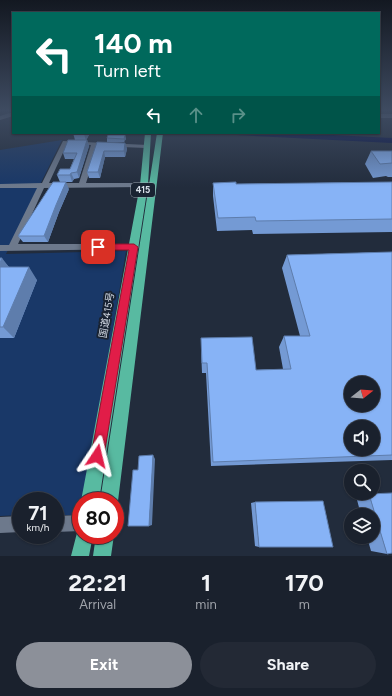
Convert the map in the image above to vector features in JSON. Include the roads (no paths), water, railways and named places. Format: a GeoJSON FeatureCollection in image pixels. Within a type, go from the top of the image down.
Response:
{"type":"FeatureCollection","features":[{"type":"Feature","properties":{"kind":"highway","name":"国道415号"},"geometry":{"type":"LineString","coordinates":[[92,492],[144,185],[148,136]]}},
{"type":"Feature","properties":{"kind":"highway","name":"415"},"geometry":{"type":"LineString","coordinates":[[110,492],[160,136]]}},
{"type":"Feature","properties":{"kind":"highway"},"geometry":{"type":"LineString","coordinates":[[80,556],[82,544]]}},
{"type":"Feature","properties":{"kind":"highway"},"geometry":{"type":"LineString","coordinates":[[102,556],[104,544]]}},
{"type":"Feature","properties":{"kind":"street"},"geometry":{"type":"LineString","coordinates":[[12,248],[65,142],[146,146]]}},
{"type":"Feature","properties":{"kind":"street"},"geometry":{"type":"LineString","coordinates":[[82,185],[95,143]]}},
{"type":"Feature","properties":{"kind":"street"},"geometry":{"type":"LineString","coordinates":[[0,186],[144,185]]}},
{"type":"Feature","properties":{"kind":"street"},"geometry":{"type":"LineString","coordinates":[[0,248],[134,247]]}},
{"type":"Feature","properties":{"kind":"street"},"geometry":{"type":"LineString","coordinates":[[0,525],[12,524]]}}]}
